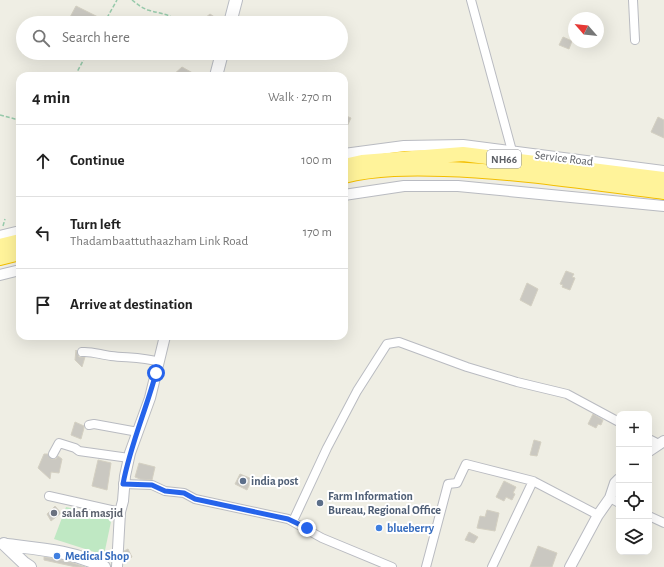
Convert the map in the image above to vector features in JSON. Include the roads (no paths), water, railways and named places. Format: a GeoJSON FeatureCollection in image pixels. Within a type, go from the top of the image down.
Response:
{"type":"FeatureCollection","features":[{"type":"Feature","properties":{"kind":"highway","name":"NH66"},"geometry":{"type":"LineString","coordinates":[[348,165],[362,162],[463,154],[664,179]]}},
{"type":"Feature","properties":{"kind":"highway","name":"NH66"},"geometry":{"type":"LineString","coordinates":[[348,175],[411,168],[479,170],[664,192]]}},
{"type":"Feature","properties":{"kind":"highway"},"geometry":{"type":"LineString","coordinates":[[0,246],[16,242]]}},
{"type":"Feature","properties":{"kind":"highway"},"geometry":{"type":"LineString","coordinates":[[0,258],[16,254]]}},
{"type":"Feature","properties":{"kind":"main road"},"geometry":{"type":"LineString","coordinates":[[232,16],[236,0]]}},
{"type":"Feature","properties":{"kind":"main road"},"geometry":{"type":"LineString","coordinates":[[217,72],[220,60]]}},
{"type":"Feature","properties":{"kind":"main road"},"geometry":{"type":"LineString","coordinates":[[3,543],[30,567]]}},
{"type":"Feature","properties":{"kind":"main road"},"geometry":{"type":"LineString","coordinates":[[3,543],[59,551],[90,560],[104,567]]}},
{"type":"Feature","properties":{"kind":"street"},"geometry":{"type":"LineString","coordinates":[[471,0],[512,151]]}},
{"type":"Feature","properties":{"kind":"street"},"geometry":{"type":"LineString","coordinates":[[632,0],[635,40]]}},
{"type":"Feature","properties":{"kind":"street","name":"Service Road"},"geometry":{"type":"LineString","coordinates":[[348,153],[404,146],[463,145],[664,171]]}},
{"type":"Feature","properties":{"kind":"street"},"geometry":{"type":"LineString","coordinates":[[348,194],[404,186],[458,186],[664,206]]}},
{"type":"Feature","properties":{"kind":"street"},"geometry":{"type":"LineString","coordinates":[[0,236],[16,232]]}},
{"type":"Feature","properties":{"kind":"street"},"geometry":{"type":"LineString","coordinates":[[0,275],[16,271]]}},
{"type":"Feature","properties":{"kind":"street"},"geometry":{"type":"LineString","coordinates":[[117,567],[123,484],[129,458],[150,398],[164,340]]}},
{"type":"Feature","properties":{"kind":"street"},"geometry":{"type":"LineString","coordinates":[[293,521],[327,448],[357,391],[387,344],[399,342],[467,367],[517,382],[567,394],[616,420]]}},
{"type":"Feature","properties":{"kind":"street"},"geometry":{"type":"LineString","coordinates":[[82,352],[148,359],[159,362]]}},
{"type":"Feature","properties":{"kind":"street"},"geometry":{"type":"LineString","coordinates":[[89,425],[94,424],[138,432]]}},
{"type":"Feature","properties":{"kind":"street"},"geometry":{"type":"LineString","coordinates":[[652,449],[661,442]]}},
{"type":"Feature","properties":{"kind":"street"},"geometry":{"type":"LineString","coordinates":[[53,454],[59,443],[75,448],[79,451],[129,458]]}},
{"type":"Feature","properties":{"kind":"street"},"geometry":{"type":"LineString","coordinates":[[426,567],[448,484],[457,483],[466,464],[533,481],[598,515]]}},
{"type":"Feature","properties":{"kind":"street"},"geometry":{"type":"LineString","coordinates":[[492,567],[533,481]]}},
{"type":"Feature","properties":{"kind":"street"},"geometry":{"type":"LineString","coordinates":[[570,567],[598,515],[614,500],[616,482]]}},
{"type":"Feature","properties":{"kind":"street"},"geometry":{"type":"LineString","coordinates":[[123,484],[152,485],[165,491],[184,493],[195,499],[288,519],[322,538],[392,567]]}},
{"type":"Feature","properties":{"kind":"street"},"geometry":{"type":"LineString","coordinates":[[49,496],[120,512]]}},
{"type":"Feature","properties":{"kind":"street"},"geometry":{"type":"LineString","coordinates":[[652,517],[664,523]]}},
{"type":"Feature","properties":{"kind":"place","name":"india post"},"geometry":{"type":"Point","coordinates":[243,481]}},
{"type":"Feature","properties":{"kind":"place","name":"Farm Information Bureau, Regional Office"},"geometry":{"type":"Point","coordinates":[320,503]}},
{"type":"Feature","properties":{"kind":"place","name":"salafi masjid"},"geometry":{"type":"Point","coordinates":[54,513]}},
{"type":"Feature","properties":{"kind":"place","name":"blueberry"},"geometry":{"type":"Point","coordinates":[379,528]}},
{"type":"Feature","properties":{"kind":"place","name":"Medical Shop"},"geometry":{"type":"Point","coordinates":[57,556]}}]}
